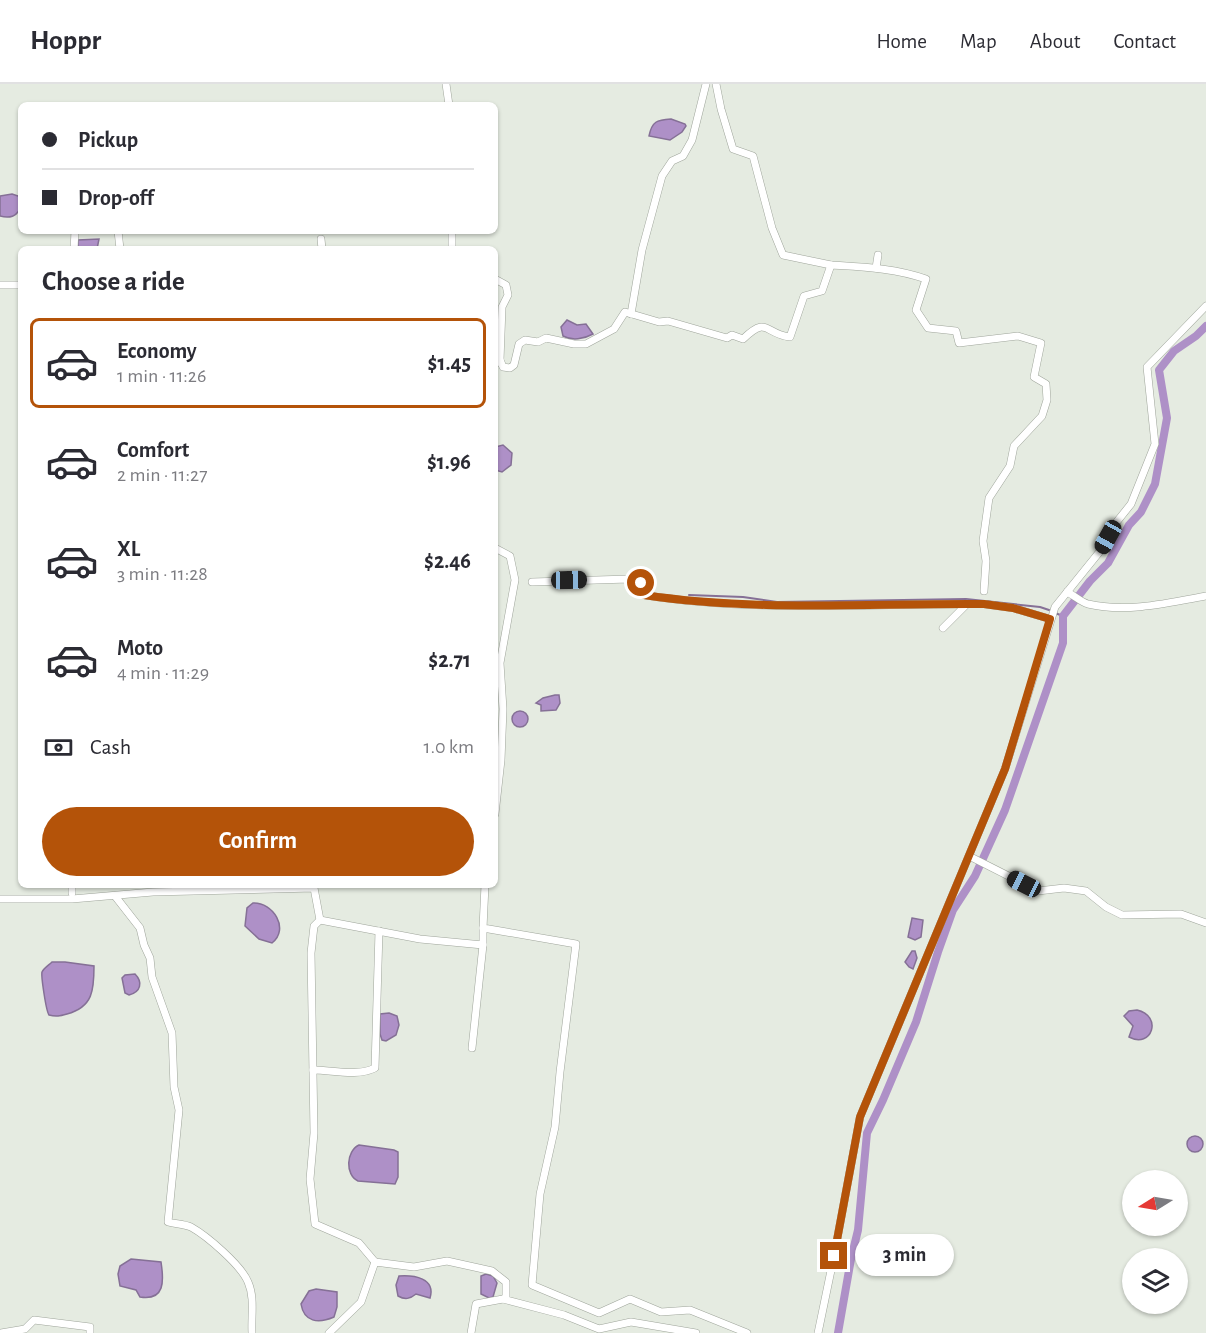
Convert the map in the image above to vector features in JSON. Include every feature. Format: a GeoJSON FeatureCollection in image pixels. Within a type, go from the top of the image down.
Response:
{"type":"FeatureCollection","features":[{"type":"Feature","properties":{"kind":"street"},"geometry":{"type":"LineString","coordinates":[[446,84],[449,102]]}},
{"type":"Feature","properties":{"kind":"street"},"geometry":{"type":"LineString","coordinates":[[631,314],[642,250],[662,176],[672,161],[683,156],[692,140],[706,84]]}},
{"type":"Feature","properties":{"kind":"street"},"geometry":{"type":"LineString","coordinates":[[716,84],[733,149],[753,156],[772,228],[783,255],[831,265],[907,272],[926,279],[916,310],[928,328],[956,331],[959,343],[1018,336],[1041,343],[1034,377],[1046,384],[1047,400],[1042,416],[1014,446],[1010,466],[989,498],[983,541],[986,561],[984,591]]}},
{"type":"Feature","properties":{"kind":"street"},"geometry":{"type":"LineString","coordinates":[[321,239],[322,246]]}},
{"type":"Feature","properties":{"kind":"street"},"geometry":{"type":"LineString","coordinates":[[876,268],[878,255]]}},
{"type":"Feature","properties":{"kind":"street"},"geometry":{"type":"LineString","coordinates":[[498,363],[503,367],[510,368],[514,365],[519,344],[525,340],[538,342],[546,338],[580,344],[594,341],[614,328],[625,312],[659,322],[668,321],[727,338],[732,335],[743,339],[755,328],[765,327],[782,336],[790,337],[804,296],[822,291],[831,265]]}},
{"type":"Feature","properties":{"kind":"street"},"geometry":{"type":"LineString","coordinates":[[498,281],[506,285],[508,295],[502,307],[498,351]]}},
{"type":"Feature","properties":{"kind":"street"},"geometry":{"type":"LineString","coordinates":[[0,285],[18,285]]}},
{"type":"Feature","properties":{"kind":"street"},"geometry":{"type":"LineString","coordinates":[[818,1333],[860,1117],[1005,769],[1055,607],[1070,594],[1101,550],[1115,524],[1131,504],[1155,444],[1147,367],[1206,306]]}},
{"type":"Feature","properties":{"kind":"street"},"geometry":{"type":"LineString","coordinates":[[498,550],[510,556],[515,580],[500,663],[502,729],[498,787]]}},
{"type":"Feature","properties":{"kind":"street"},"geometry":{"type":"LineString","coordinates":[[532,582],[629,579],[641,583],[644,595],[686,601],[785,605],[967,604],[1013,608],[1050,619]]}},
{"type":"Feature","properties":{"kind":"street"},"geometry":{"type":"LineString","coordinates":[[1070,594],[1085,603],[1107,607],[1157,605],[1206,596]]}},
{"type":"Feature","properties":{"kind":"street"},"geometry":{"type":"LineString","coordinates":[[943,628],[967,604]]}},
{"type":"Feature","properties":{"kind":"street"},"geometry":{"type":"LineString","coordinates":[[969,856],[1038,891],[1064,888],[1086,891],[1106,907],[1122,915],[1181,915],[1206,923]]}},
{"type":"Feature","properties":{"kind":"street"},"geometry":{"type":"LineString","coordinates":[[0,899],[72,899],[153,892],[314,888],[320,920]]}},
{"type":"Feature","properties":{"kind":"street"},"geometry":{"type":"LineString","coordinates":[[472,1048],[483,945],[485,888]]}},
{"type":"Feature","properties":{"kind":"street"},"geometry":{"type":"LineString","coordinates":[[115,896],[140,927],[150,958],[152,976],[172,1034],[174,1087],[180,1110],[168,1222],[190,1227],[236,1265],[248,1281],[252,1299],[252,1333]]}},
{"type":"Feature","properties":{"kind":"street"},"geometry":{"type":"LineString","coordinates":[[320,920],[420,939],[483,945]]}},
{"type":"Feature","properties":{"kind":"street"},"geometry":{"type":"LineString","coordinates":[[320,920],[314,926],[311,953],[314,1134],[310,1179],[315,1224],[359,1243],[375,1262],[414,1267],[447,1261],[492,1272],[506,1282],[507,1298],[503,1299]]}},
{"type":"Feature","properties":{"kind":"street"},"geometry":{"type":"LineString","coordinates":[[483,928],[576,944],[555,1127],[540,1194],[532,1285],[599,1314],[630,1299],[662,1312],[690,1310],[747,1333]]}},
{"type":"Feature","properties":{"kind":"street"},"geometry":{"type":"LineString","coordinates":[[313,1070],[353,1073],[368,1072],[375,1068],[379,932]]}},
{"type":"Feature","properties":{"kind":"street"},"geometry":{"type":"LineString","coordinates":[[329,1333],[361,1302],[375,1262]]}},
{"type":"Feature","properties":{"kind":"street"},"geometry":{"type":"LineString","coordinates":[[471,1333],[476,1304],[503,1299],[564,1315],[599,1329],[631,1322],[696,1333]]}},
{"type":"Feature","properties":{"kind":"street"},"geometry":{"type":"LineString","coordinates":[[1,1333],[25,1329],[34,1320],[90,1327],[90,1333]]}},
{"type":"Feature","properties":{"kind":"shaded area"},"geometry":{"type":"Polygon","coordinates":[[[671,119],[685,124],[682,132],[670,140],[649,136],[656,122],[671,119]]]}},
{"type":"Feature","properties":{"kind":"shaded area"},"geometry":{"type":"Polygon","coordinates":[[[12,194],[18,196],[18,212],[14,216],[0,216],[0,196],[12,194]]]}},
{"type":"Feature","properties":{"kind":"shaded area"},"geometry":{"type":"Polygon","coordinates":[[[99,239],[98,246],[78,246],[78,240],[99,239]]]}},
{"type":"Feature","properties":{"kind":"shaded area"},"geometry":{"type":"Polygon","coordinates":[[[567,320],[577,325],[586,324],[593,334],[578,339],[563,336],[561,327],[567,320]]]}},
{"type":"Feature","properties":{"kind":"shaded area"},"geometry":{"type":"Polygon","coordinates":[[[503,445],[512,453],[511,465],[502,472],[498,471],[498,446],[503,445]]]}},
{"type":"Feature","properties":{"kind":"shaded area"},"geometry":{"type":"Polygon","coordinates":[[[559,695],[560,703],[556,710],[541,711],[541,705],[536,703],[543,698],[559,695]]]}},
{"type":"Feature","properties":{"kind":"shaded area"},"geometry":{"type":"Polygon","coordinates":[[[517,711],[523,711],[528,719],[526,725],[517,727],[512,722],[512,716],[517,711]]]}},
{"type":"Feature","properties":{"kind":"shaded area"},"geometry":{"type":"Polygon","coordinates":[[[253,903],[267,907],[277,917],[279,931],[272,943],[259,939],[245,926],[247,908],[253,903]]]}},
{"type":"Feature","properties":{"kind":"shaded area"},"geometry":{"type":"Polygon","coordinates":[[[912,918],[923,920],[921,937],[915,940],[908,937],[912,918]]]}},
{"type":"Feature","properties":{"kind":"shaded area"},"geometry":{"type":"Polygon","coordinates":[[[912,951],[915,951],[917,958],[913,969],[905,962],[912,951]]]}},
{"type":"Feature","properties":{"kind":"shaded area"},"geometry":{"type":"Polygon","coordinates":[[[52,962],[94,966],[90,996],[87,1002],[76,1011],[58,1016],[49,1015],[42,972],[52,962]]]}},
{"type":"Feature","properties":{"kind":"shaded area"},"geometry":{"type":"Polygon","coordinates":[[[135,974],[140,986],[136,992],[129,995],[125,993],[122,978],[125,975],[135,974]]]}},
{"type":"Feature","properties":{"kind":"shaded area"},"geometry":{"type":"Polygon","coordinates":[[[1137,1010],[1145,1013],[1152,1024],[1148,1035],[1144,1039],[1137,1040],[1129,1037],[1133,1026],[1124,1016],[1129,1011],[1137,1010]]]}},
{"type":"Feature","properties":{"kind":"shaded area"},"geometry":{"type":"Polygon","coordinates":[[[389,1013],[397,1016],[399,1025],[396,1035],[386,1041],[382,1040],[380,1034],[380,1014],[389,1013]]]}},
{"type":"Feature","properties":{"kind":"shaded area"},"geometry":{"type":"Polygon","coordinates":[[[1192,1136],[1198,1136],[1203,1144],[1201,1150],[1192,1152],[1187,1147],[1187,1141],[1192,1136]]]}},
{"type":"Feature","properties":{"kind":"shaded area"},"geometry":{"type":"Polygon","coordinates":[[[359,1145],[398,1152],[398,1177],[395,1184],[358,1181],[354,1178],[349,1169],[349,1163],[352,1152],[359,1145]]]}},
{"type":"Feature","properties":{"kind":"shaded area"},"geometry":{"type":"Polygon","coordinates":[[[131,1259],[161,1262],[161,1288],[154,1296],[140,1297],[136,1290],[120,1286],[118,1274],[120,1266],[131,1259]]]}},
{"type":"Feature","properties":{"kind":"shaded area"},"geometry":{"type":"Polygon","coordinates":[[[486,1274],[493,1276],[497,1283],[493,1297],[489,1298],[481,1294],[481,1276],[486,1274]]]}},
{"type":"Feature","properties":{"kind":"shaded area"},"geometry":{"type":"Polygon","coordinates":[[[399,1276],[417,1277],[427,1282],[431,1291],[430,1298],[416,1294],[407,1298],[398,1296],[396,1285],[399,1276]]]}},
{"type":"Feature","properties":{"kind":"shaded area"},"geometry":{"type":"Polygon","coordinates":[[[316,1289],[337,1292],[334,1317],[317,1321],[305,1315],[301,1304],[309,1291],[316,1289]]]}},
{"type":"Feature","properties":{"kind":"waterway"},"geometry":{"type":"LineString","coordinates":[[838,1333],[858,1230],[867,1133],[916,1022],[953,910],[975,876],[1005,810],[1063,643],[1063,616],[1090,581],[1108,563],[1129,525],[1141,512],[1155,484],[1167,418],[1159,370],[1174,351],[1206,326]]}},
{"type":"Feature","properties":{"kind":"waterway"},"geometry":{"type":"LineString","coordinates":[[689,595],[743,597],[777,602],[966,599],[1049,610]]}},
{"type":"Feature","properties":{"kind":"waterway"},"geometry":{"type":"LineString","coordinates":[[1055,613],[1063,616]]}},
{"type":"Feature","properties":{"kind":"route"},"geometry":{"type":"LineString","coordinates":[[641,583],[644,595],[686,601],[785,605],[984,604],[1013,608],[1050,619],[1036,672],[1005,769],[860,1117],[834,1256]]}}]}
